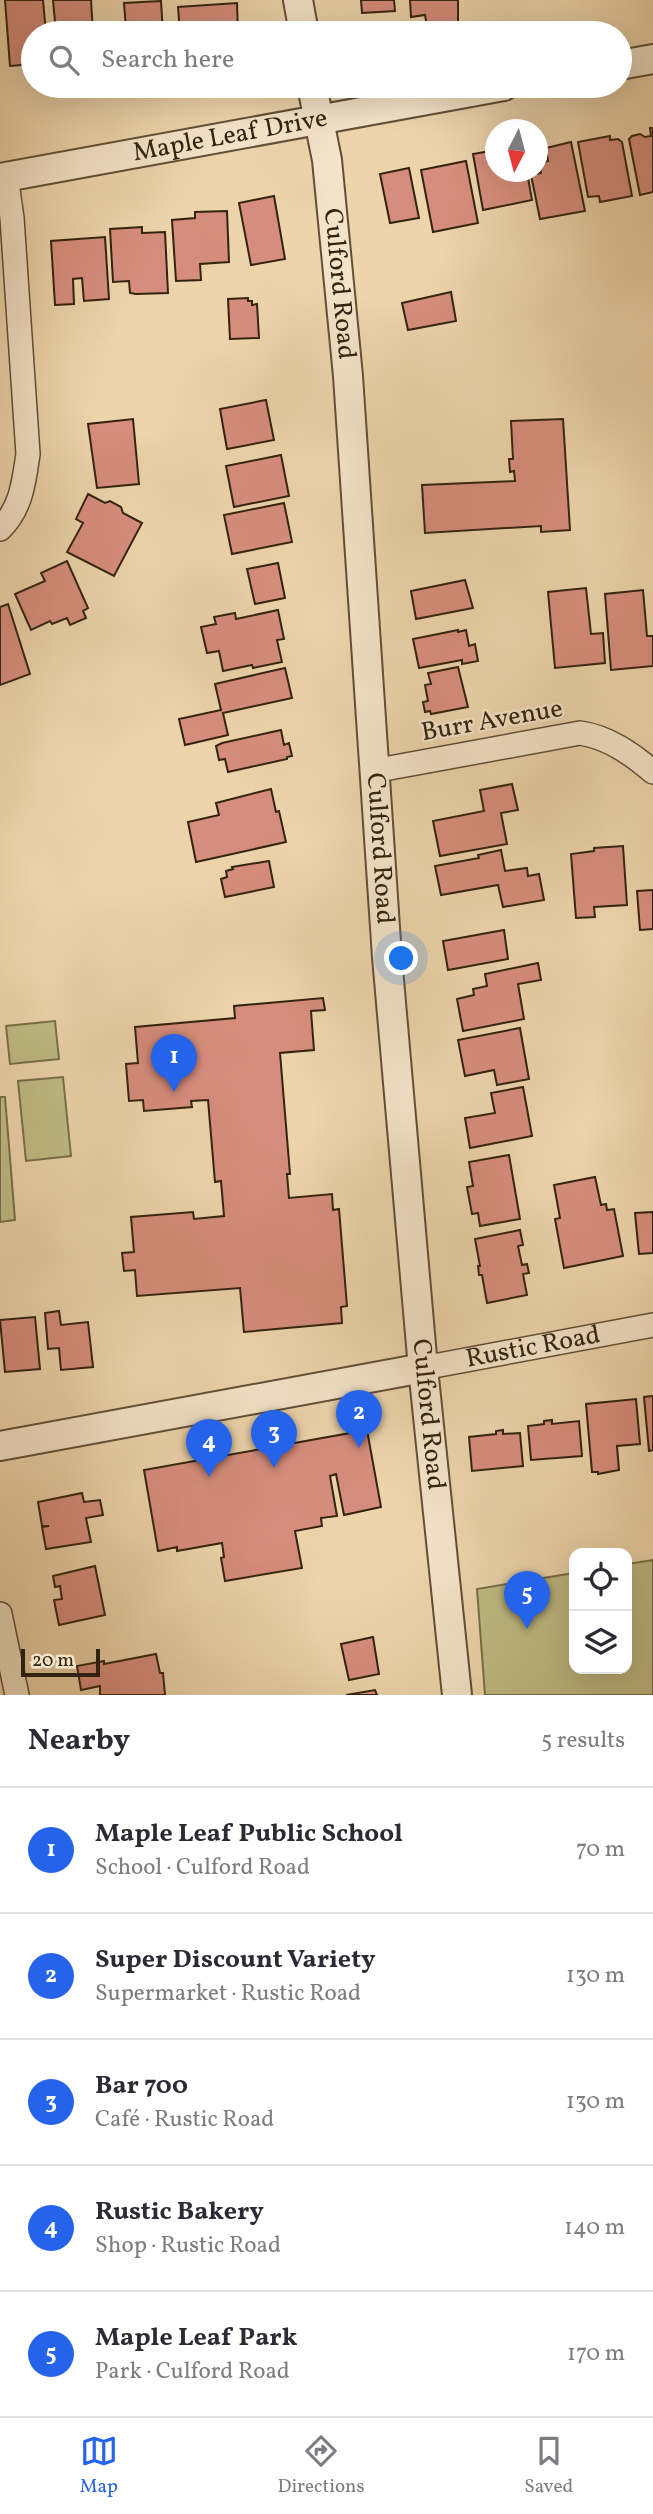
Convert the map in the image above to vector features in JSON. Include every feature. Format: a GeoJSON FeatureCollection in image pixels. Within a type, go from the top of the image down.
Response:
{"type":"FeatureCollection","features":[{"type":"Feature","properties":{"kind":"street"},"geometry":{"type":"LineString","coordinates":[[298,0],[302,21]]}},
{"type":"Feature","properties":{"kind":"street"},"geometry":{"type":"LineString","coordinates":[[632,62],[653,58]]}},
{"type":"Feature","properties":{"kind":"street","name":"Culford Road"},"geometry":{"type":"LineString","coordinates":[[314,98],[327,160],[348,376],[388,970],[423,1368],[457,1695]]}},
{"type":"Feature","properties":{"kind":"street","name":"Maple Leaf Drive"},"geometry":{"type":"LineString","coordinates":[[3,177],[441,98]]}},
{"type":"Feature","properties":{"kind":"street"},"geometry":{"type":"LineString","coordinates":[[0,529],[8,522],[23,492],[28,454],[12,218],[3,177]]}},
{"type":"Feature","properties":{"kind":"street","name":"Burr Avenue"},"geometry":{"type":"LineString","coordinates":[[373,771],[580,733],[595,735],[615,744],[653,772]]}},
{"type":"Feature","properties":{"kind":"street","name":"Rustic Road"},"geometry":{"type":"LineString","coordinates":[[0,1446],[653,1325]]}},
{"type":"Feature","properties":{"kind":"street"},"geometry":{"type":"LineString","coordinates":[[0,1614],[17,1695]]}},
{"type":"Feature","properties":{"kind":"shaded area"},"geometry":{"type":"Polygon","coordinates":[[[55,1021],[59,1059],[10,1064],[6,1026],[55,1021]]]}},
{"type":"Feature","properties":{"kind":"shaded area"},"geometry":{"type":"Polygon","coordinates":[[[63,1077],[71,1156],[26,1161],[18,1081],[63,1077]]]}},
{"type":"Feature","properties":{"kind":"shaded area"},"geometry":{"type":"Polygon","coordinates":[[[0,1097],[5,1097],[15,1220],[0,1222],[0,1097]]]}},
{"type":"Feature","properties":{"kind":"shaded area"},"geometry":{"type":"Polygon","coordinates":[[[653,1560],[653,1695],[485,1695],[477,1589],[569,1574],[569,1674],[632,1674],[632,1563],[653,1560]]]}},
{"type":"Feature","properties":{"kind":"building"},"geometry":{"type":"Polygon","coordinates":[[[5,0],[43,0],[45,21],[21,21],[21,65],[10,66],[5,0]]]}},
{"type":"Feature","properties":{"kind":"building"},"geometry":{"type":"Polygon","coordinates":[[[53,0],[91,0],[92,21],[55,21],[53,0]]]}},
{"type":"Feature","properties":{"kind":"building"},"geometry":{"type":"Polygon","coordinates":[[[361,0],[394,0],[395,11],[362,13],[361,0]]]}},
{"type":"Feature","properties":{"kind":"building"},"geometry":{"type":"Polygon","coordinates":[[[410,0],[458,0],[458,21],[426,21],[425,15],[411,17],[410,0]]]}},
{"type":"Feature","properties":{"kind":"building"},"geometry":{"type":"Polygon","coordinates":[[[161,1],[162,21],[125,21],[124,3],[161,1]]]}},
{"type":"Feature","properties":{"kind":"building"},"geometry":{"type":"Polygon","coordinates":[[[237,3],[238,21],[179,21],[178,7],[237,3]]]}},
{"type":"Feature","properties":{"kind":"building"},"geometry":{"type":"Polygon","coordinates":[[[650,128],[653,128],[653,192],[640,195],[629,139],[640,134],[651,136],[650,128]]]}},
{"type":"Feature","properties":{"kind":"building"},"geometry":{"type":"Polygon","coordinates":[[[610,136],[610,140],[618,139],[622,142],[632,196],[600,202],[599,196],[588,197],[578,142],[610,136]]]}},
{"type":"Feature","properties":{"kind":"building"},"geometry":{"type":"Polygon","coordinates":[[[571,142],[585,211],[540,219],[532,182],[548,182],[548,148],[571,142]]]}},
{"type":"Feature","properties":{"kind":"building"},"geometry":{"type":"Polygon","coordinates":[[[485,152],[485,182],[529,182],[532,200],[483,210],[473,154],[485,152]]]}},
{"type":"Feature","properties":{"kind":"building"},"geometry":{"type":"Polygon","coordinates":[[[466,161],[478,223],[433,232],[421,170],[466,161]]]}},
{"type":"Feature","properties":{"kind":"building"},"geometry":{"type":"Polygon","coordinates":[[[409,168],[419,218],[390,223],[380,174],[409,168]]]}},
{"type":"Feature","properties":{"kind":"building"},"geometry":{"type":"Polygon","coordinates":[[[274,196],[285,259],[251,265],[239,203],[274,196]]]}},
{"type":"Feature","properties":{"kind":"building"},"geometry":{"type":"Polygon","coordinates":[[[227,211],[229,262],[200,264],[201,280],[176,281],[172,220],[195,218],[195,212],[227,211]]]}},
{"type":"Feature","properties":{"kind":"building"},"geometry":{"type":"Polygon","coordinates":[[[142,227],[142,233],[165,232],[168,293],[130,293],[129,281],[113,282],[110,229],[142,227]]]}},
{"type":"Feature","properties":{"kind":"building"},"geometry":{"type":"Polygon","coordinates":[[[105,237],[109,299],[84,301],[82,278],[73,279],[74,304],[55,305],[51,241],[105,237]]]}},
{"type":"Feature","properties":{"kind":"building"},"geometry":{"type":"Polygon","coordinates":[[[451,292],[456,321],[408,330],[402,303],[451,292]]]}},
{"type":"Feature","properties":{"kind":"building"},"geometry":{"type":"Polygon","coordinates":[[[248,298],[252,305],[257,304],[259,338],[230,339],[228,299],[248,298]]]}},
{"type":"Feature","properties":{"kind":"building"},"geometry":{"type":"Polygon","coordinates":[[[266,400],[274,440],[227,449],[220,409],[266,400]]]}},
{"type":"Feature","properties":{"kind":"building"},"geometry":{"type":"Polygon","coordinates":[[[133,419],[139,484],[97,488],[88,424],[133,419]]]}},
{"type":"Feature","properties":{"kind":"building"},"geometry":{"type":"Polygon","coordinates":[[[563,419],[570,530],[541,532],[541,526],[425,533],[422,485],[515,481],[514,471],[510,472],[509,459],[513,459],[511,421],[563,419]]]}},
{"type":"Feature","properties":{"kind":"building"},"geometry":{"type":"Polygon","coordinates":[[[281,455],[289,496],[234,507],[226,466],[281,455]]]}},
{"type":"Feature","properties":{"kind":"building"},"geometry":{"type":"Polygon","coordinates":[[[88,494],[105,503],[110,501],[121,507],[123,513],[142,523],[114,576],[67,552],[83,523],[76,519],[88,494]]]}},
{"type":"Feature","properties":{"kind":"building"},"geometry":{"type":"Polygon","coordinates":[[[284,503],[292,542],[232,554],[224,515],[284,503]]]}},
{"type":"Feature","properties":{"kind":"building"},"geometry":{"type":"Polygon","coordinates":[[[67,561],[88,608],[83,611],[86,618],[70,625],[67,618],[52,624],[50,621],[31,630],[15,594],[45,581],[41,573],[67,561]]]}},
{"type":"Feature","properties":{"kind":"building"},"geometry":{"type":"Polygon","coordinates":[[[278,563],[285,598],[255,604],[247,569],[278,563]]]}},
{"type":"Feature","properties":{"kind":"building"},"geometry":{"type":"Polygon","coordinates":[[[465,580],[473,608],[416,619],[411,591],[465,580]]]}},
{"type":"Feature","properties":{"kind":"building"},"geometry":{"type":"Polygon","coordinates":[[[586,588],[591,634],[603,633],[605,663],[555,668],[548,592],[586,588]]]}},
{"type":"Feature","properties":{"kind":"building"},"geometry":{"type":"Polygon","coordinates":[[[643,590],[647,636],[653,636],[653,666],[611,670],[605,594],[643,590]]]}},
{"type":"Feature","properties":{"kind":"building"},"geometry":{"type":"Polygon","coordinates":[[[8,604],[30,674],[0,685],[0,607],[8,604]]]}},
{"type":"Feature","properties":{"kind":"building"},"geometry":{"type":"Polygon","coordinates":[[[278,610],[284,639],[277,640],[282,662],[223,671],[219,651],[207,653],[201,627],[216,624],[214,617],[235,613],[236,619],[278,610]]]}},
{"type":"Feature","properties":{"kind":"building"},"geometry":{"type":"Polygon","coordinates":[[[466,630],[469,646],[475,644],[478,661],[462,664],[462,660],[419,668],[413,639],[466,630]]]}},
{"type":"Feature","properties":{"kind":"building"},"geometry":{"type":"Polygon","coordinates":[[[458,667],[468,707],[431,714],[430,711],[425,712],[423,702],[428,701],[425,685],[431,684],[428,673],[458,667]]]}},
{"type":"Feature","properties":{"kind":"building"},"geometry":{"type":"Polygon","coordinates":[[[285,668],[292,698],[223,713],[228,735],[185,745],[179,719],[221,710],[215,684],[285,668]]]}},
{"type":"Feature","properties":{"kind":"building"},"geometry":{"type":"Polygon","coordinates":[[[281,730],[284,745],[289,743],[292,756],[287,759],[228,772],[225,759],[219,760],[216,746],[222,743],[281,730]]]}},
{"type":"Feature","properties":{"kind":"building"},"geometry":{"type":"Polygon","coordinates":[[[512,784],[518,810],[501,813],[507,844],[440,856],[433,821],[484,811],[480,790],[512,784]]]}},
{"type":"Feature","properties":{"kind":"building"},"geometry":{"type":"Polygon","coordinates":[[[271,789],[286,842],[196,862],[188,822],[219,815],[216,803],[271,789]]]}},
{"type":"Feature","properties":{"kind":"building"},"geometry":{"type":"Polygon","coordinates":[[[623,846],[627,905],[594,907],[595,917],[576,918],[571,854],[594,851],[594,848],[623,846]]]}},
{"type":"Feature","properties":{"kind":"building"},"geometry":{"type":"Polygon","coordinates":[[[501,850],[505,871],[527,868],[528,876],[539,874],[544,900],[503,907],[498,885],[441,895],[435,866],[479,858],[478,855],[501,850]]]}},
{"type":"Feature","properties":{"kind":"building"},"geometry":{"type":"Polygon","coordinates":[[[269,861],[274,887],[225,897],[221,879],[227,877],[226,871],[233,869],[232,867],[269,861]]]}},
{"type":"Feature","properties":{"kind":"building"},"geometry":{"type":"Polygon","coordinates":[[[653,890],[653,929],[640,930],[637,891],[653,890]]]}},
{"type":"Feature","properties":{"kind":"building"},"geometry":{"type":"Polygon","coordinates":[[[504,930],[508,959],[448,970],[443,941],[504,930]]]}},
{"type":"Feature","properties":{"kind":"building"},"geometry":{"type":"Polygon","coordinates":[[[538,963],[541,980],[518,984],[524,1019],[463,1031],[457,999],[474,995],[473,989],[487,986],[485,974],[538,963]]]}},
{"type":"Feature","properties":{"kind":"building"},"geometry":{"type":"Polygon","coordinates":[[[323,998],[325,1010],[311,1011],[314,1050],[280,1053],[290,1174],[287,1174],[289,1198],[332,1194],[333,1210],[339,1209],[347,1306],[341,1307],[342,1323],[244,1332],[240,1288],[137,1296],[135,1270],[124,1271],[122,1253],[134,1252],[131,1217],[193,1212],[194,1219],[224,1216],[221,1181],[215,1182],[208,1100],[191,1101],[192,1107],[144,1111],[143,1100],[129,1101],[126,1064],[138,1063],[135,1027],[235,1018],[234,1006],[323,998]]]}},
{"type":"Feature","properties":{"kind":"building"},"geometry":{"type":"Polygon","coordinates":[[[520,1028],[529,1079],[497,1085],[494,1070],[465,1076],[458,1040],[520,1028]]]}},
{"type":"Feature","properties":{"kind":"building"},"geometry":{"type":"Polygon","coordinates":[[[523,1087],[532,1136],[470,1148],[465,1118],[495,1113],[491,1093],[523,1087]]]}},
{"type":"Feature","properties":{"kind":"building"},"geometry":{"type":"Polygon","coordinates":[[[509,1155],[520,1219],[480,1226],[478,1213],[472,1214],[467,1187],[473,1186],[469,1162],[509,1155]]]}},
{"type":"Feature","properties":{"kind":"building"},"geometry":{"type":"Polygon","coordinates":[[[595,1177],[601,1205],[606,1204],[607,1210],[614,1209],[623,1256],[564,1268],[555,1219],[560,1218],[554,1185],[595,1177]]]}},
{"type":"Feature","properties":{"kind":"building"},"geometry":{"type":"Polygon","coordinates":[[[653,1212],[653,1253],[639,1254],[635,1213],[653,1212]]]}},
{"type":"Feature","properties":{"kind":"building"},"geometry":{"type":"Polygon","coordinates":[[[520,1230],[523,1245],[518,1246],[522,1265],[527,1264],[529,1273],[523,1274],[527,1295],[487,1303],[482,1275],[479,1275],[475,1239],[520,1230]]]}},
{"type":"Feature","properties":{"kind":"building"},"geometry":{"type":"Polygon","coordinates":[[[59,1311],[61,1325],[88,1322],[93,1367],[61,1370],[59,1348],[48,1349],[45,1313],[59,1311]]]}},
{"type":"Feature","properties":{"kind":"building"},"geometry":{"type":"Polygon","coordinates":[[[35,1317],[40,1369],[5,1372],[0,1320],[35,1317]]]}},
{"type":"Feature","properties":{"kind":"building"},"geometry":{"type":"Polygon","coordinates":[[[653,1396],[653,1450],[649,1451],[644,1397],[653,1396]]]}},
{"type":"Feature","properties":{"kind":"building"},"geometry":{"type":"Polygon","coordinates":[[[636,1399],[640,1444],[617,1446],[619,1470],[598,1474],[592,1472],[586,1404],[636,1399]]]}},
{"type":"Feature","properties":{"kind":"building"},"geometry":{"type":"Polygon","coordinates":[[[552,1420],[552,1424],[579,1421],[582,1456],[531,1460],[528,1426],[552,1420]]]}},
{"type":"Feature","properties":{"kind":"building"},"geometry":{"type":"Polygon","coordinates":[[[367,1430],[381,1507],[344,1515],[336,1474],[330,1476],[337,1516],[321,1518],[322,1526],[295,1531],[302,1568],[225,1581],[221,1558],[224,1557],[222,1543],[177,1551],[177,1547],[158,1551],[144,1470],[367,1430]]]}},
{"type":"Feature","properties":{"kind":"building"},"geometry":{"type":"Polygon","coordinates":[[[503,1430],[503,1434],[520,1433],[523,1466],[472,1471],[469,1437],[496,1434],[496,1431],[503,1430]]]}},
{"type":"Feature","properties":{"kind":"building"},"geometry":{"type":"Polygon","coordinates":[[[82,1493],[84,1502],[100,1500],[103,1515],[86,1518],[91,1542],[46,1549],[42,1527],[49,1526],[42,1526],[38,1502],[82,1493]]]}},
{"type":"Feature","properties":{"kind":"building"},"geometry":{"type":"Polygon","coordinates":[[[95,1566],[105,1615],[59,1625],[54,1600],[62,1599],[60,1586],[55,1587],[53,1576],[95,1566]]]}},
{"type":"Feature","properties":{"kind":"building"},"geometry":{"type":"Polygon","coordinates":[[[373,1637],[379,1674],[349,1680],[341,1644],[373,1637]]]}},
{"type":"Feature","properties":{"kind":"building"},"geometry":{"type":"Polygon","coordinates":[[[156,1654],[160,1673],[163,1673],[165,1695],[100,1695],[100,1686],[81,1690],[77,1666],[156,1654]]]}},
{"type":"Feature","properties":{"kind":"building"},"geometry":{"type":"Polygon","coordinates":[[[375,1690],[377,1695],[346,1695],[375,1690]]]}},
{"type":"Feature","properties":{"kind":"place","name":"Maple Leaf Public School"},"geometry":{"type":"Point","coordinates":[174,1092]}},
{"type":"Feature","properties":{"kind":"place","name":"Super Discount Variety"},"geometry":{"type":"Point","coordinates":[359,1448]}},
{"type":"Feature","properties":{"kind":"place","name":"Bar 700"},"geometry":{"type":"Point","coordinates":[274,1468]}},
{"type":"Feature","properties":{"kind":"place","name":"Rustic Bakery"},"geometry":{"type":"Point","coordinates":[209,1477]}},
{"type":"Feature","properties":{"kind":"place","name":"Maple Leaf Park"},"geometry":{"type":"Point","coordinates":[527,1629]}}]}
